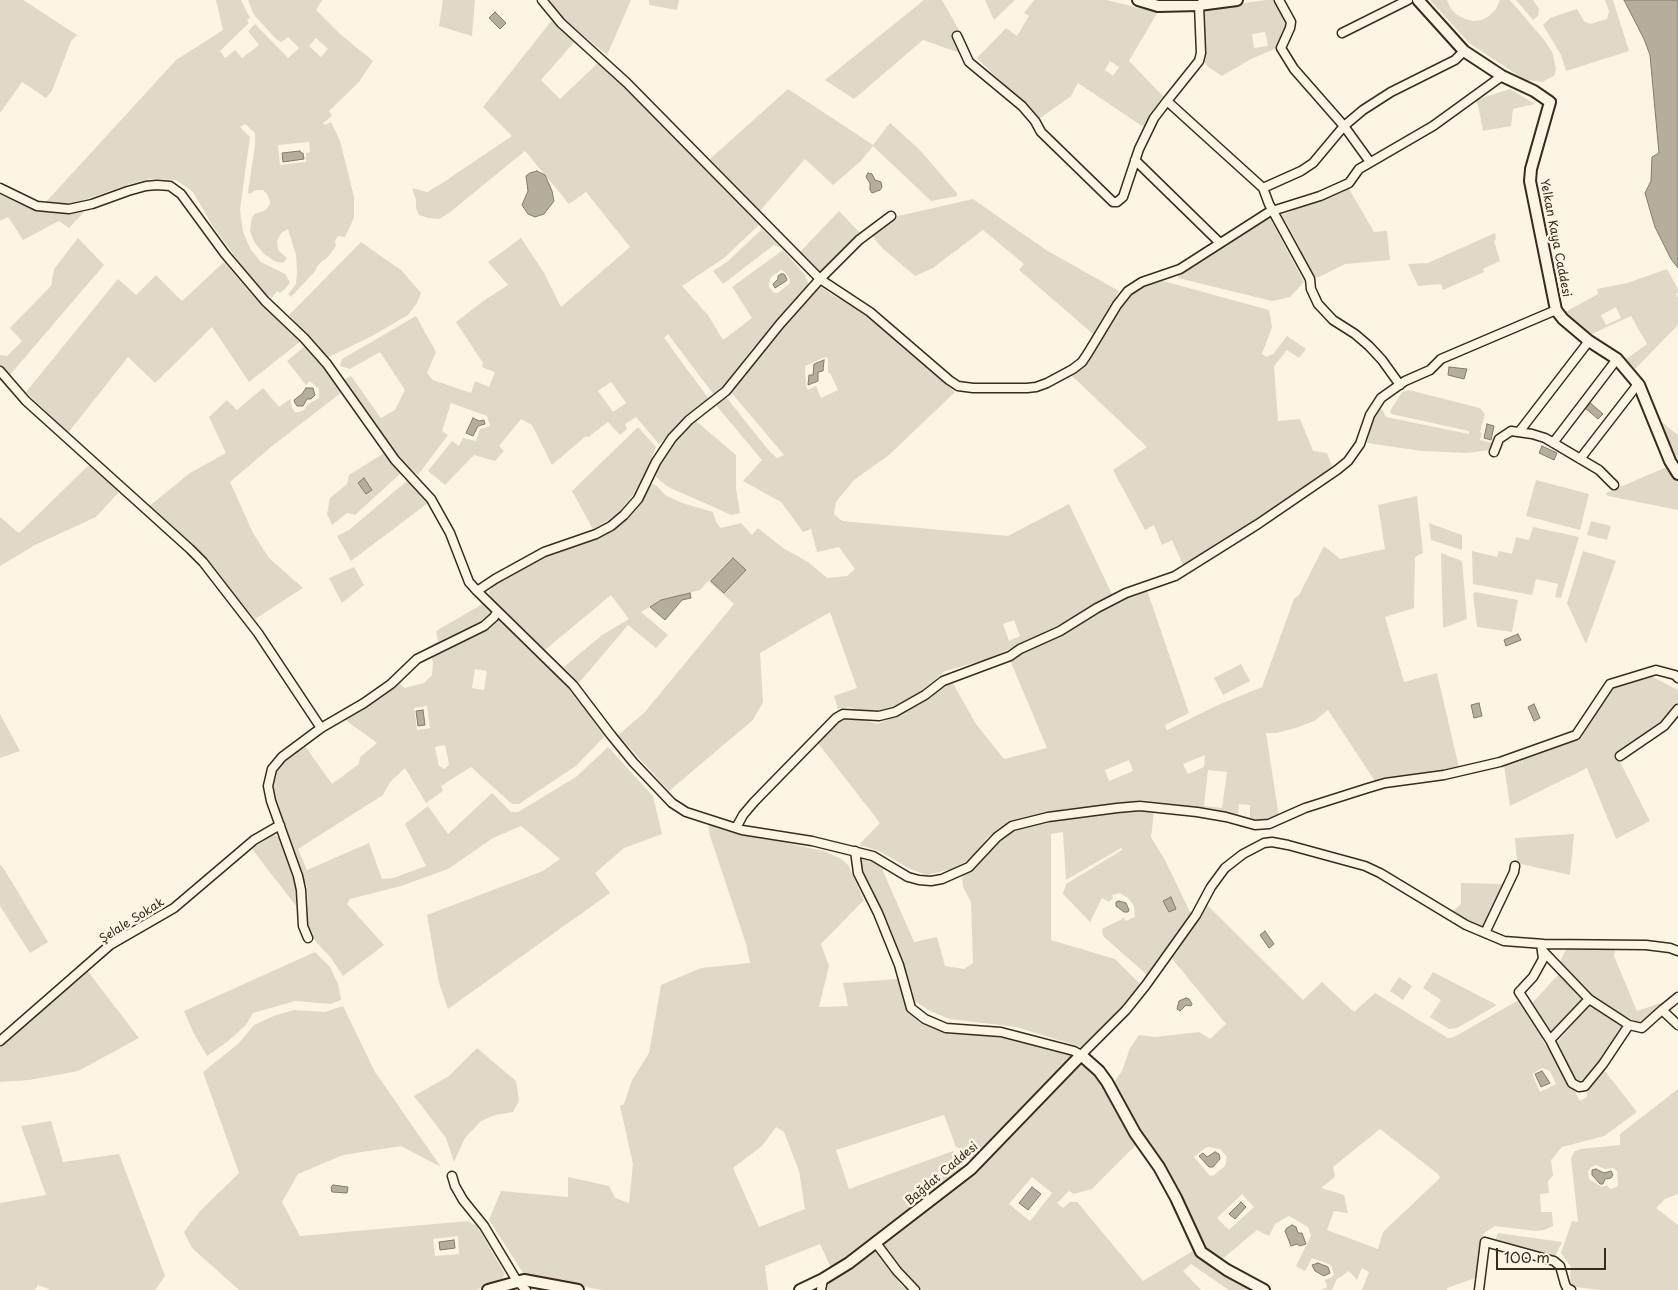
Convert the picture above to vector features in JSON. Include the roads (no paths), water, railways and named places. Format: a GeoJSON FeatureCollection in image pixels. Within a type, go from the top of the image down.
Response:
{"type":"FeatureCollection","features":[{"type":"Feature","properties":{"kind":"street"},"geometry":{"type":"LineString","coordinates":[[542,0],[561,23],[621,77],[820,279],[870,312],[949,380],[958,386],[973,388],[1027,388],[1047,384],[1073,369],[1082,362],[1117,305],[1128,291],[1142,282],[1180,269],[1269,212],[1320,196],[1349,183],[1359,169],[1433,126],[1502,76]]}},
{"type":"Feature","properties":{"kind":"street"},"geometry":{"type":"LineString","coordinates":[[1138,0],[1158,6],[1200,5],[1237,0]]}},
{"type":"Feature","properties":{"kind":"street"},"geometry":{"type":"LineString","coordinates":[[1279,0],[1291,22],[1281,48],[1294,69],[1344,126],[1370,162]]}},
{"type":"Feature","properties":{"kind":"street"},"geometry":{"type":"LineString","coordinates":[[1342,34],[1408,0]]}},
{"type":"Feature","properties":{"kind":"street","name":"Yelkan Kaya Caddesi"},"geometry":{"type":"LineString","coordinates":[[1418,0],[1464,51],[1502,76],[1534,91],[1550,102],[1530,169],[1530,181],[1556,310],[1563,319],[1589,341],[1617,359],[1638,384],[1670,461],[1678,474]]}},
{"type":"Feature","properties":{"kind":"street"},"geometry":{"type":"LineString","coordinates":[[957,36],[969,62],[1022,106],[1035,121],[1041,132],[1113,202],[1117,202],[1123,196],[1135,160],[1154,118],[1199,61],[1200,5]]}},
{"type":"Feature","properties":{"kind":"street"},"geometry":{"type":"LineString","coordinates":[[1263,188],[1313,163],[1352,117],[1390,92],[1455,60],[1464,51]]}},
{"type":"Feature","properties":{"kind":"street"},"geometry":{"type":"LineString","coordinates":[[1167,101],[1263,188],[1310,279],[1311,288],[1323,312],[1369,346],[1400,385]]}},
{"type":"Feature","properties":{"kind":"street"},"geometry":{"type":"LineString","coordinates":[[1135,160],[1220,243]]}},
{"type":"Feature","properties":{"kind":"street"},"geometry":{"type":"LineString","coordinates":[[0,188],[37,206],[69,209],[92,204],[146,186],[170,186],[182,194],[225,254],[265,301],[304,338],[327,364],[396,460],[431,499],[450,533],[469,582],[497,612],[573,685],[616,742],[672,803],[686,812],[736,828],[812,841],[855,851],[873,856],[908,877],[931,881],[942,879],[968,867],[997,837],[1012,826],[1048,817],[1140,806],[1197,812],[1226,817],[1254,825],[1269,824],[1305,808],[1385,783],[1444,775],[1500,762],[1576,735],[1610,684],[1656,670],[1675,675],[1678,678]]}},
{"type":"Feature","properties":{"kind":"street"},"geometry":{"type":"LineString","coordinates":[[477,591],[495,578],[544,552],[596,534],[611,526],[624,515],[638,499],[656,462],[672,438],[689,420],[726,391],[775,330],[820,279],[860,240],[891,216]]}},
{"type":"Feature","properties":{"kind":"street"},"geometry":{"type":"LineString","coordinates":[[736,828],[743,815],[754,802],[836,718],[843,714],[873,716],[895,712],[925,695],[943,681],[1010,656],[1020,649],[1060,632],[1126,593],[1175,576],[1258,524],[1338,470],[1348,461],[1360,444],[1370,415],[1381,398],[1400,385],[1430,370],[1441,359],[1556,310]]}},
{"type":"Feature","properties":{"kind":"street"},"geometry":{"type":"LineString","coordinates":[[1519,432],[1589,341]]}},
{"type":"Feature","properties":{"kind":"street"},"geometry":{"type":"LineString","coordinates":[[1553,443],[1617,359]]}},
{"type":"Feature","properties":{"kind":"street"},"geometry":{"type":"LineString","coordinates":[[0,371],[26,401],[203,562],[258,633],[321,728]]}},
{"type":"Feature","properties":{"kind":"street"},"geometry":{"type":"LineString","coordinates":[[1580,459],[1638,384]]}},
{"type":"Feature","properties":{"kind":"street"},"geometry":{"type":"LineString","coordinates":[[1494,452],[1499,439],[1511,431],[1532,434],[1553,443],[1599,470],[1614,485]]}},
{"type":"Feature","properties":{"kind":"street"},"geometry":{"type":"LineString","coordinates":[[308,938],[303,926],[301,890],[298,876],[268,786],[272,769],[282,757],[321,728],[364,703],[391,684],[417,659],[484,626],[497,612]]}},
{"type":"Feature","properties":{"kind":"street"},"geometry":{"type":"LineString","coordinates":[[1620,756],[1664,726],[1678,709]]}},
{"type":"Feature","properties":{"kind":"street"},"geometry":{"type":"LineString","coordinates":[[1269,824],[1272,842]]}},
{"type":"Feature","properties":{"kind":"street","name":"Şelale Sokak"},"geometry":{"type":"LineString","coordinates":[[0,1041],[110,945],[174,908],[254,840],[280,825]]}},
{"type":"Feature","properties":{"kind":"street"},"geometry":{"type":"LineString","coordinates":[[1081,1055],[1126,1010],[1146,985],[1196,915],[1211,887],[1225,868],[1254,847],[1272,842],[1365,866],[1458,921],[1499,939],[1542,948],[1646,944],[1678,951]]}},
{"type":"Feature","properties":{"kind":"street"},"geometry":{"type":"LineString","coordinates":[[855,851],[858,873],[878,913],[899,966],[911,1008],[925,1019],[946,1028],[1001,1032],[1074,1050],[1081,1055],[1099,1071],[1107,1082],[1135,1133],[1154,1160],[1176,1198],[1201,1252],[1227,1270],[1264,1290]]}},
{"type":"Feature","properties":{"kind":"street"},"geometry":{"type":"LineString","coordinates":[[1485,933],[1514,872],[1515,866]]}},
{"type":"Feature","properties":{"kind":"street"},"geometry":{"type":"LineString","coordinates":[[1542,948],[1589,999],[1628,1025],[1642,1028],[1678,997]]}},
{"type":"Feature","properties":{"kind":"street"},"geometry":{"type":"LineString","coordinates":[[1542,948],[1543,959],[1533,977],[1519,992],[1550,1040],[1572,1082],[1579,1087],[1585,1086],[1603,1064],[1628,1025]]}},
{"type":"Feature","properties":{"kind":"street"},"geometry":{"type":"LineString","coordinates":[[1550,1040],[1589,999]]}},
{"type":"Feature","properties":{"kind":"street"},"geometry":{"type":"LineString","coordinates":[[1662,1010],[1678,1026]]}},
{"type":"Feature","properties":{"kind":"street","name":"Bağdat Caddesi"},"geometry":{"type":"LineString","coordinates":[[800,1290],[822,1285],[971,1169],[1081,1055]]}},
{"type":"Feature","properties":{"kind":"street"},"geometry":{"type":"LineString","coordinates":[[452,1176],[463,1200],[484,1226],[518,1281],[526,1290]]}},
{"type":"Feature","properties":{"kind":"street"},"geometry":{"type":"LineString","coordinates":[[1480,1290],[1485,1242],[1554,1261],[1560,1266],[1565,1284],[1571,1290]]}},
{"type":"Feature","properties":{"kind":"street"},"geometry":{"type":"LineString","coordinates":[[876,1243],[897,1271],[915,1290]]}},
{"type":"Feature","properties":{"kind":"street"},"geometry":{"type":"LineString","coordinates":[[488,1290],[524,1280],[578,1290]]}}]}
